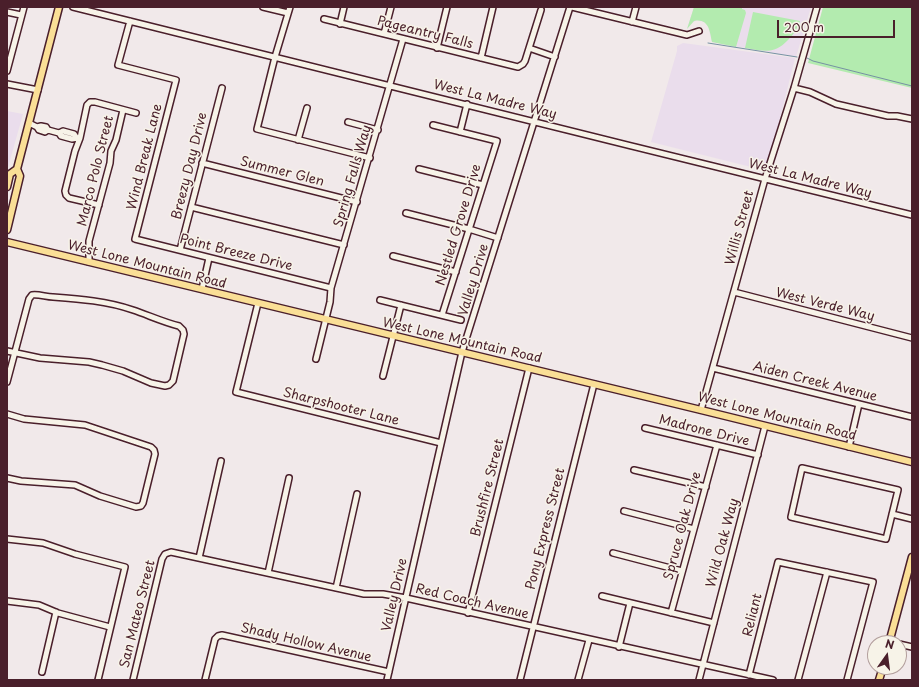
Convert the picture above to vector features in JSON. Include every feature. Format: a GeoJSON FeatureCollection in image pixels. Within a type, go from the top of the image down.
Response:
{"type":"FeatureCollection","features":[{"type":"Feature","properties":{"kind":"main road"},"geometry":{"type":"LineString","coordinates":[[7,230],[20,176],[17,169],[59,7]]}},
{"type":"Feature","properties":{"kind":"main road"},"geometry":{"type":"LineString","coordinates":[[7,186],[10,174],[17,169]]}},
{"type":"Feature","properties":{"kind":"main road","name":"West Lone Mountain Road"},"geometry":{"type":"LineString","coordinates":[[7,242],[912,462]]}},
{"type":"Feature","properties":{"kind":"main road"},"geometry":{"type":"LineString","coordinates":[[893,635],[912,557]]}},
{"type":"Feature","properties":{"kind":"street"},"geometry":{"type":"LineString","coordinates":[[7,70],[24,7]]}},
{"type":"Feature","properties":{"kind":"street","name":"West La Madre Way"},"geometry":{"type":"LineString","coordinates":[[73,7],[912,215]]}},
{"type":"Feature","properties":{"kind":"street"},"geometry":{"type":"LineString","coordinates":[[263,7],[288,13]]}},
{"type":"Feature","properties":{"kind":"street"},"geometry":{"type":"LineString","coordinates":[[290,7],[257,129],[370,158]]}},
{"type":"Feature","properties":{"kind":"street"},"geometry":{"type":"LineString","coordinates":[[340,24],[344,7]]}},
{"type":"Feature","properties":{"kind":"street"},"geometry":{"type":"LineString","coordinates":[[384,34],[391,7]]}},
{"type":"Feature","properties":{"kind":"street"},"geometry":{"type":"LineString","coordinates":[[437,48],[447,7]]}},
{"type":"Feature","properties":{"kind":"street"},"geometry":{"type":"LineString","coordinates":[[480,58],[493,7]]}},
{"type":"Feature","properties":{"kind":"street"},"geometry":{"type":"LineString","coordinates":[[571,7],[687,35],[699,32]]}},
{"type":"Feature","properties":{"kind":"street","name":"Valley Drive"},"geometry":{"type":"LineString","coordinates":[[387,680],[462,352],[571,7]]}},
{"type":"Feature","properties":{"kind":"street"},"geometry":{"type":"LineString","coordinates":[[632,22],[636,7]]}},
{"type":"Feature","properties":{"kind":"street","name":"Willis Street"},"geometry":{"type":"LineString","coordinates":[[702,410],[765,179],[794,88],[817,7]]}},
{"type":"Feature","properties":{"kind":"street"},"geometry":{"type":"LineString","coordinates":[[541,10],[529,48],[555,57]]}},
{"type":"Feature","properties":{"kind":"street"},"geometry":{"type":"LineString","coordinates":[[7,12],[22,15]]}},
{"type":"Feature","properties":{"kind":"street","name":"Pageantry Falls"},"geometry":{"type":"LineString","coordinates":[[324,20],[514,67],[521,66],[525,61],[529,48]]}},
{"type":"Feature","properties":{"kind":"street","name":"Wind Break Lane"},"geometry":{"type":"LineString","coordinates":[[130,21],[118,65],[176,80],[135,239]]}},
{"type":"Feature","properties":{"kind":"street","name":"Spring Falls Way"},"geometry":{"type":"LineString","coordinates":[[316,359],[331,288],[404,39]]}},
{"type":"Feature","properties":{"kind":"street"},"geometry":{"type":"LineString","coordinates":[[7,84],[38,90]]}},
{"type":"Feature","properties":{"kind":"street","name":"Breezy Day Drive"},"geometry":{"type":"LineString","coordinates":[[180,250],[222,88]]}},
{"type":"Feature","properties":{"kind":"street"},"geometry":{"type":"LineString","coordinates":[[794,88],[810,92],[836,104],[888,116],[912,119]]}},
{"type":"Feature","properties":{"kind":"street"},"geometry":{"type":"LineString","coordinates":[[100,205],[69,198],[65,191],[87,105],[90,102],[136,113]]}},
{"type":"Feature","properties":{"kind":"street"},"geometry":{"type":"LineString","coordinates":[[433,125],[460,132],[467,104]]}},
{"type":"Feature","properties":{"kind":"street"},"geometry":{"type":"LineString","coordinates":[[298,140],[306,108]]}},
{"type":"Feature","properties":{"kind":"street","name":"Marco Polo Street"},"geometry":{"type":"LineString","coordinates":[[89,262],[89,241],[100,205],[110,163],[111,151],[116,140],[124,110]]}},
{"type":"Feature","properties":{"kind":"street"},"geometry":{"type":"LineString","coordinates":[[348,122],[378,130]]}},
{"type":"Feature","properties":{"kind":"street"},"geometry":{"type":"LineString","coordinates":[[29,123],[45,132],[48,130],[59,133],[63,131],[74,134],[78,138]]}},
{"type":"Feature","properties":{"kind":"street","name":"Nestled Grove Drive"},"geometry":{"type":"LineString","coordinates":[[442,315],[497,141],[460,132]]}},
{"type":"Feature","properties":{"kind":"street","name":"Summer Glen"},"geometry":{"type":"LineString","coordinates":[[202,163],[357,202]]}},
{"type":"Feature","properties":{"kind":"street"},"geometry":{"type":"LineString","coordinates":[[420,169],[483,185]]}},
{"type":"Feature","properties":{"kind":"street"},"geometry":{"type":"LineString","coordinates":[[191,207],[344,245]]}},
{"type":"Feature","properties":{"kind":"street"},"geometry":{"type":"LineString","coordinates":[[406,213],[498,238]]}},
{"type":"Feature","properties":{"kind":"street","name":"Point Breeze Drive"},"geometry":{"type":"LineString","coordinates":[[135,239],[331,288]]}},
{"type":"Feature","properties":{"kind":"street"},"geometry":{"type":"LineString","coordinates":[[393,256],[456,272]]}},
{"type":"Feature","properties":{"kind":"street"},"geometry":{"type":"LineString","coordinates":[[202,290],[210,258]]}},
{"type":"Feature","properties":{"kind":"street","name":"West Verde Way"},"geometry":{"type":"LineString","coordinates":[[734,292],[825,317],[912,338]]}},
{"type":"Feature","properties":{"kind":"street"},"geometry":{"type":"LineString","coordinates":[[7,351],[15,353],[40,358],[89,362],[123,371],[151,383],[165,386],[169,385],[173,381],[184,334],[183,330],[179,326],[132,309],[78,299],[49,297],[36,294],[32,295],[29,299],[15,353],[7,382]]}},
{"type":"Feature","properties":{"kind":"street"},"geometry":{"type":"LineString","coordinates":[[380,300],[461,320]]}},
{"type":"Feature","properties":{"kind":"street","name":"Sharpshooter Lane"},"geometry":{"type":"LineString","coordinates":[[258,303],[236,392],[441,443]]}},
{"type":"Feature","properties":{"kind":"street"},"geometry":{"type":"LineString","coordinates":[[383,376],[401,305]]}},
{"type":"Feature","properties":{"kind":"street","name":"Brushfire Street"},"geometry":{"type":"LineString","coordinates":[[468,613],[530,368]]}},
{"type":"Feature","properties":{"kind":"street","name":"Aiden Creek Avenue"},"geometry":{"type":"LineString","coordinates":[[713,368],[912,417]]}},
{"type":"Feature","properties":{"kind":"street","name":"Pony Express Street"},"geometry":{"type":"LineString","coordinates":[[520,680],[594,384]]}},
{"type":"Feature","properties":{"kind":"street"},"geometry":{"type":"LineString","coordinates":[[849,446],[859,404]]}},
{"type":"Feature","properties":{"kind":"street"},"geometry":{"type":"LineString","coordinates":[[7,414],[24,418],[85,425],[151,447],[155,454],[143,503],[136,507],[75,485],[21,481],[7,478]]}},
{"type":"Feature","properties":{"kind":"street","name":"Wild Oak Way"},"geometry":{"type":"LineString","coordinates":[[699,680],[765,426]]}},
{"type":"Feature","properties":{"kind":"street","name":"Madrone Drive"},"geometry":{"type":"LineString","coordinates":[[645,428],[758,455]]}},
{"type":"Feature","properties":{"kind":"street","name":"Spruce Oak Drive"},"geometry":{"type":"LineString","coordinates":[[671,613],[717,445]]}},
{"type":"Feature","properties":{"kind":"street"},"geometry":{"type":"LineString","coordinates":[[199,558],[221,461]]}},
{"type":"Feature","properties":{"kind":"street"},"geometry":{"type":"LineString","coordinates":[[802,468],[898,490],[892,514],[886,539],[791,517],[802,468]]}},
{"type":"Feature","properties":{"kind":"street"},"geometry":{"type":"LineString","coordinates":[[634,470],[706,487]]}},
{"type":"Feature","properties":{"kind":"street"},"geometry":{"type":"LineString","coordinates":[[268,573],[289,478]]}},
{"type":"Feature","properties":{"kind":"street"},"geometry":{"type":"LineString","coordinates":[[336,588],[357,494]]}},
{"type":"Feature","properties":{"kind":"street"},"geometry":{"type":"LineString","coordinates":[[624,511],[694,529]]}},
{"type":"Feature","properties":{"kind":"street"},"geometry":{"type":"LineString","coordinates":[[892,514],[912,519]]}},
{"type":"Feature","properties":{"kind":"street"},"geometry":{"type":"LineString","coordinates":[[7,539],[44,543],[75,554],[125,567],[98,680]]}},
{"type":"Feature","properties":{"kind":"street","name":"Red Coach Avenue"},"geometry":{"type":"LineString","coordinates":[[166,554],[171,552],[364,594],[383,594],[406,598],[619,647],[773,680]]}},
{"type":"Feature","properties":{"kind":"street"},"geometry":{"type":"LineString","coordinates":[[613,553],[682,571]]}},
{"type":"Feature","properties":{"kind":"street","name":"San Mateo Street"},"geometry":{"type":"LineString","coordinates":[[133,680],[162,559],[166,554]]}},
{"type":"Feature","properties":{"kind":"street","name":"Reliant"},"geometry":{"type":"LineString","coordinates":[[749,675],[778,562],[827,572]]}},
{"type":"Feature","properties":{"kind":"street"},"geometry":{"type":"LineString","coordinates":[[798,680],[827,572],[873,582],[847,680]]}},
{"type":"Feature","properties":{"kind":"street"},"geometry":{"type":"LineString","coordinates":[[602,596],[714,623]]}},
{"type":"Feature","properties":{"kind":"street"},"geometry":{"type":"LineString","coordinates":[[7,601],[39,605],[56,612],[110,627]]}},
{"type":"Feature","properties":{"kind":"street"},"geometry":{"type":"LineString","coordinates":[[619,647],[630,603]]}},
{"type":"Feature","properties":{"kind":"street"},"geometry":{"type":"LineString","coordinates":[[42,672],[56,612]]}},
{"type":"Feature","properties":{"kind":"street","name":"Shady Hollow Avenue"},"geometry":{"type":"LineString","coordinates":[[205,680],[215,640],[218,636],[222,635],[389,672]]}},
{"type":"Feature","properties":{"kind":"street"},"geometry":{"type":"LineString","coordinates":[[578,680],[589,640]]}},
{"type":"Feature","properties":{"kind":"shaded area"},"geometry":{"type":"Polygon","coordinates":[[[694,7],[811,7],[796,57],[712,42],[706,23],[697,20],[687,29],[694,7]]]}},
{"type":"Feature","properties":{"kind":"shaded area"},"geometry":{"type":"Polygon","coordinates":[[[683,43],[795,58],[767,171],[651,142],[677,51],[677,46],[683,43]]]}},
{"type":"Feature","properties":{"kind":"shaded area"},"geometry":{"type":"Polygon","coordinates":[[[7,111],[23,114],[7,171],[7,111]]]}},
{"type":"Feature","properties":{"kind":"green space"},"geometry":{"type":"Polygon","coordinates":[[[694,7],[742,7],[746,13],[736,47],[712,42],[708,27],[703,22],[694,21],[687,29],[694,7]]]}},
{"type":"Feature","properties":{"kind":"green space"},"geometry":{"type":"Polygon","coordinates":[[[823,7],[912,7],[912,88],[808,63],[823,7]]]}},
{"type":"Feature","properties":{"kind":"green space"},"geometry":{"type":"Polygon","coordinates":[[[753,12],[800,21],[792,36],[778,48],[768,51],[745,48],[753,12]]]}},
{"type":"Feature","properties":{"kind":"waterway"},"geometry":{"type":"LineString","coordinates":[[708,43],[797,57]]}},
{"type":"Feature","properties":{"kind":"waterway"},"geometry":{"type":"LineString","coordinates":[[807,58],[813,61],[912,86]]}}]}
